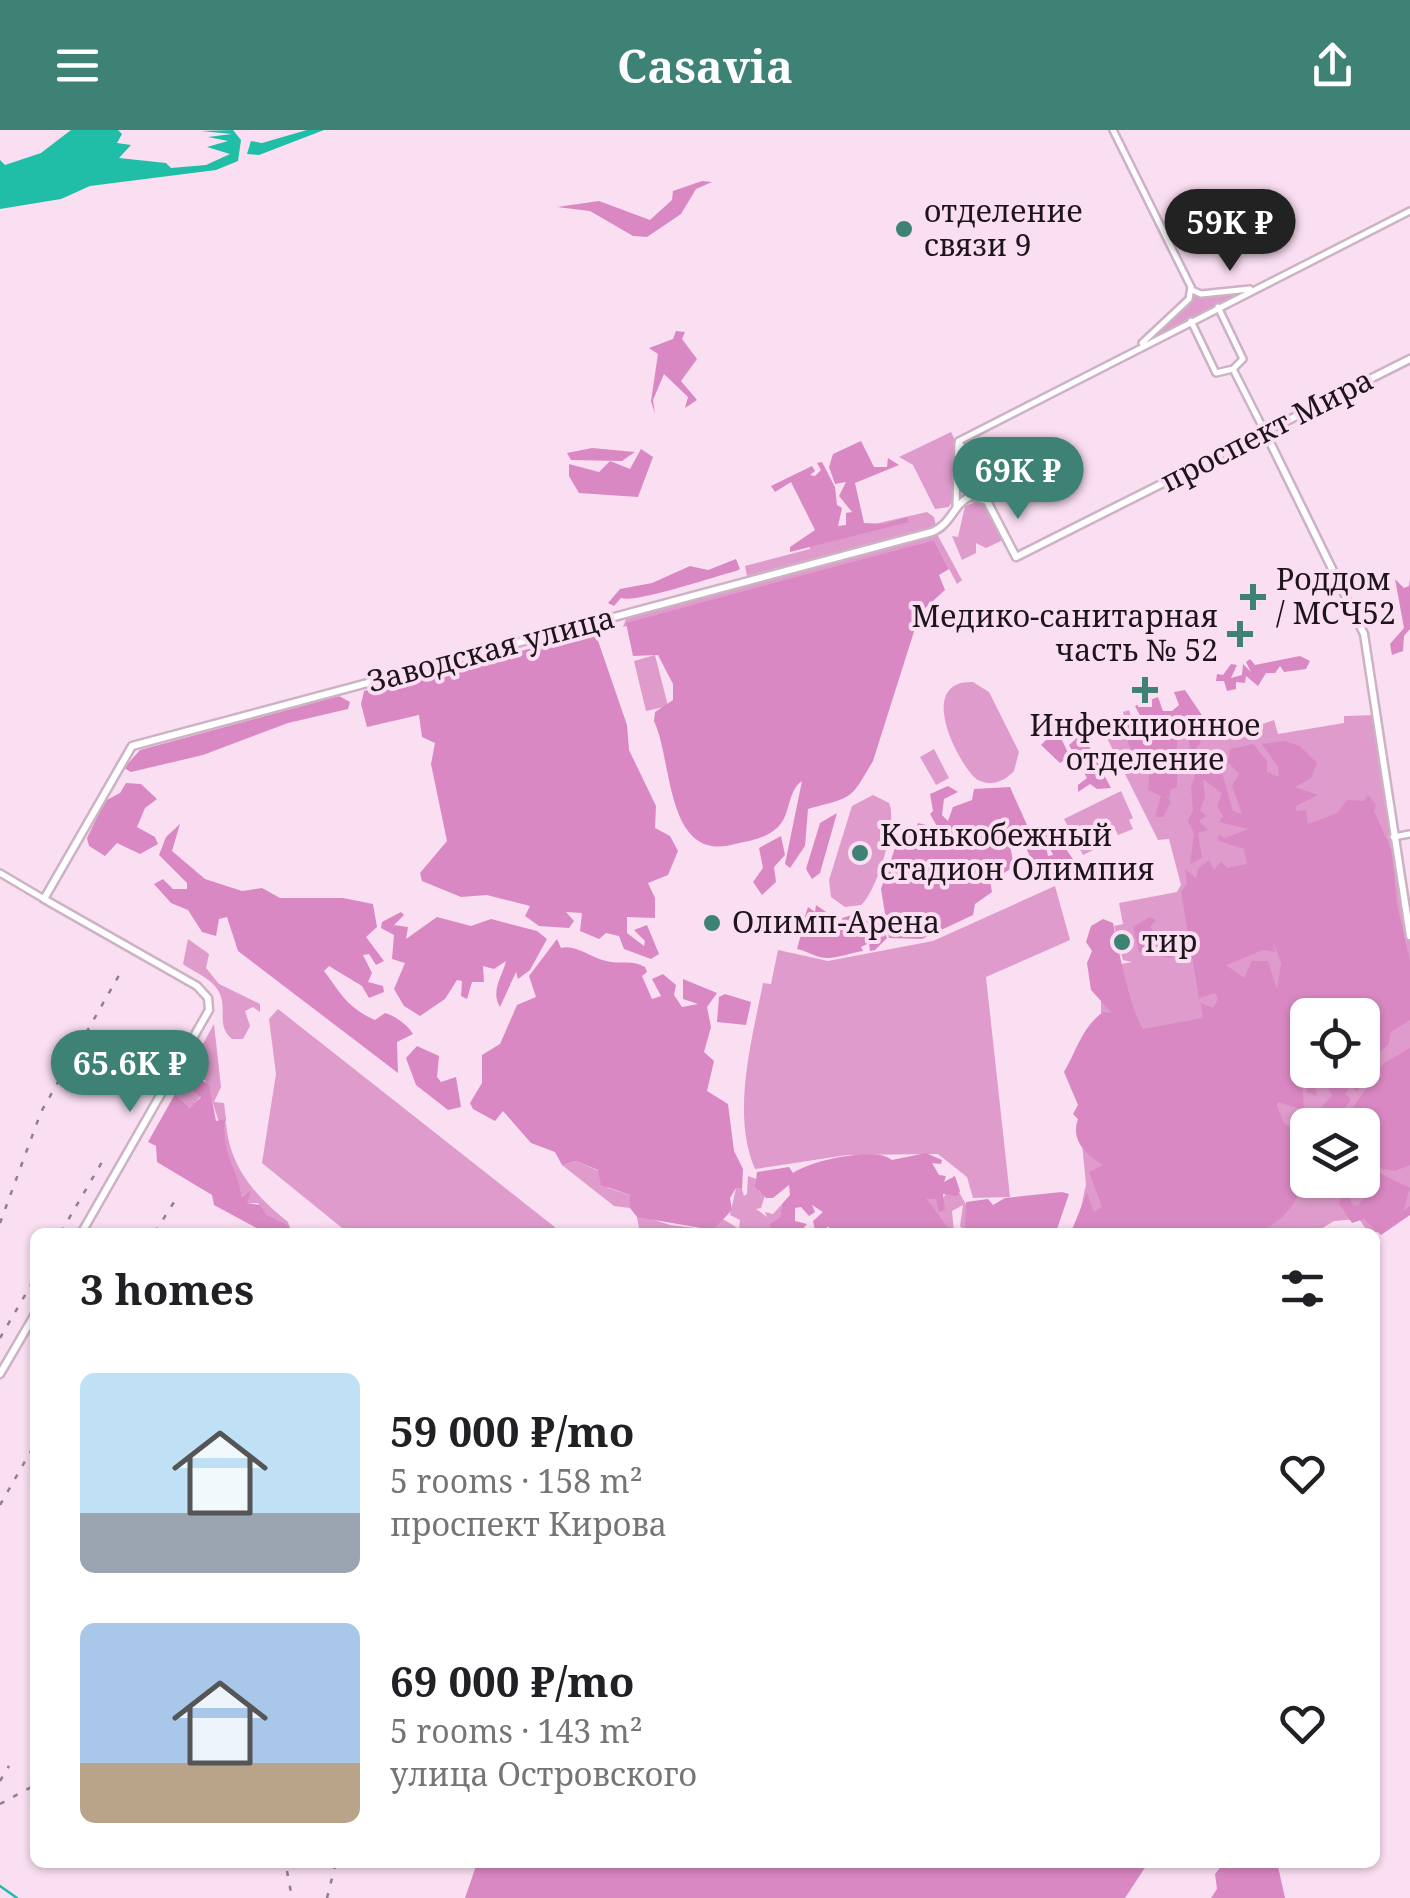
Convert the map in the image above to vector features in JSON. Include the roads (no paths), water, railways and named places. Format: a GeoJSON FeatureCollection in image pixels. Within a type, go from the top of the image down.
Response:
{"type":"FeatureCollection","features":[{"type":"Feature","properties":{"kind":"main road","name":"проспект Мира"},"geometry":{"type":"LineString","coordinates":[[989,504],[1016,556],[1410,359]]}},
{"type":"Feature","properties":{"kind":"main road"},"geometry":{"type":"LineString","coordinates":[[1265,432],[1363,630],[1410,936]]}},
{"type":"Feature","properties":{"kind":"main road"},"geometry":{"type":"LineString","coordinates":[[956,508],[976,495],[989,504]]}},
{"type":"Feature","properties":{"kind":"main road","name":"Заводская улица"},"geometry":{"type":"LineString","coordinates":[[44,899],[132,746],[942,528],[956,508]]}},
{"type":"Feature","properties":{"kind":"main road"},"geometry":{"type":"LineString","coordinates":[[44,899],[197,986],[210,1007],[84,1228]]}},
{"type":"Feature","properties":{"kind":"main road"},"geometry":{"type":"LineString","coordinates":[[0,1374],[30,1323]]}},
{"type":"Feature","properties":{"kind":"street"},"geometry":{"type":"LineString","coordinates":[[1112,130],[1191,287],[1201,294],[1258,288]]}},
{"type":"Feature","properties":{"kind":"street"},"geometry":{"type":"LineString","coordinates":[[959,440],[1410,210]]}},
{"type":"Feature","properties":{"kind":"street"},"geometry":{"type":"LineString","coordinates":[[1139,347],[1189,299],[1191,287]]}},
{"type":"Feature","properties":{"kind":"street"},"geometry":{"type":"LineString","coordinates":[[1191,321],[1216,373],[1233,369],[1244,358],[1218,307]]}},
{"type":"Feature","properties":{"kind":"street"},"geometry":{"type":"LineString","coordinates":[[1233,369],[1265,432]]}},
{"type":"Feature","properties":{"kind":"street"},"geometry":{"type":"LineString","coordinates":[[959,440],[989,504]]}},
{"type":"Feature","properties":{"kind":"street"},"geometry":{"type":"LineString","coordinates":[[956,508],[959,440]]}},
{"type":"Feature","properties":{"kind":"street"},"geometry":{"type":"LineString","coordinates":[[1394,837],[1410,834]]}},
{"type":"Feature","properties":{"kind":"street"},"geometry":{"type":"LineString","coordinates":[[0,873],[44,899]]}},
{"type":"Feature","properties":{"kind":"waterway"},"geometry":{"type":"LineString","coordinates":[[0,1886],[17,1898]]}},
{"type":"Feature","properties":{"kind":"railway"},"geometry":{"type":"LineString","coordinates":[[0,1223],[41,1112],[122,970]]}},
{"type":"Feature","properties":{"kind":"railway"},"geometry":{"type":"LineString","coordinates":[[63,1228],[102,1162]]}},
{"type":"Feature","properties":{"kind":"railway"},"geometry":{"type":"LineString","coordinates":[[158,1228],[176,1199]]}},
{"type":"Feature","properties":{"kind":"railway"},"geometry":{"type":"LineString","coordinates":[[0,1338],[30,1287]]}},
{"type":"Feature","properties":{"kind":"railway"},"geometry":{"type":"LineString","coordinates":[[0,1505],[30,1453]]}},
{"type":"Feature","properties":{"kind":"railway"},"geometry":{"type":"LineString","coordinates":[[0,1781],[9,1766]]}},
{"type":"Feature","properties":{"kind":"railway"},"geometry":{"type":"LineString","coordinates":[[0,1804],[30,1788]]}},
{"type":"Feature","properties":{"kind":"railway"},"geometry":{"type":"LineString","coordinates":[[327,1898],[334,1868]]}},
{"type":"Feature","properties":{"kind":"railway"},"geometry":{"type":"LineString","coordinates":[[287,1871],[292,1898]]}},
{"type":"Feature","properties":{"kind":"place","name":"отделение связи 9"},"geometry":{"type":"Point","coordinates":[904,229]}},
{"type":"Feature","properties":{"kind":"place","name":"Роддом / МСЧ52"},"geometry":{"type":"Point","coordinates":[1253,597]}},
{"type":"Feature","properties":{"kind":"place","name":"Медико-санитарная часть № 52"},"geometry":{"type":"Point","coordinates":[1240,634]}},
{"type":"Feature","properties":{"kind":"place","name":"Инфекционное отделение"},"geometry":{"type":"Point","coordinates":[1145,690]}},
{"type":"Feature","properties":{"kind":"place","name":"Конькобежный стадион Олимпия"},"geometry":{"type":"Point","coordinates":[860,853]}},
{"type":"Feature","properties":{"kind":"place","name":"Олимп-Арена"},"geometry":{"type":"Point","coordinates":[712,923]}},
{"type":"Feature","properties":{"kind":"place","name":"тир"},"geometry":{"type":"Point","coordinates":[1122,942]}}]}
